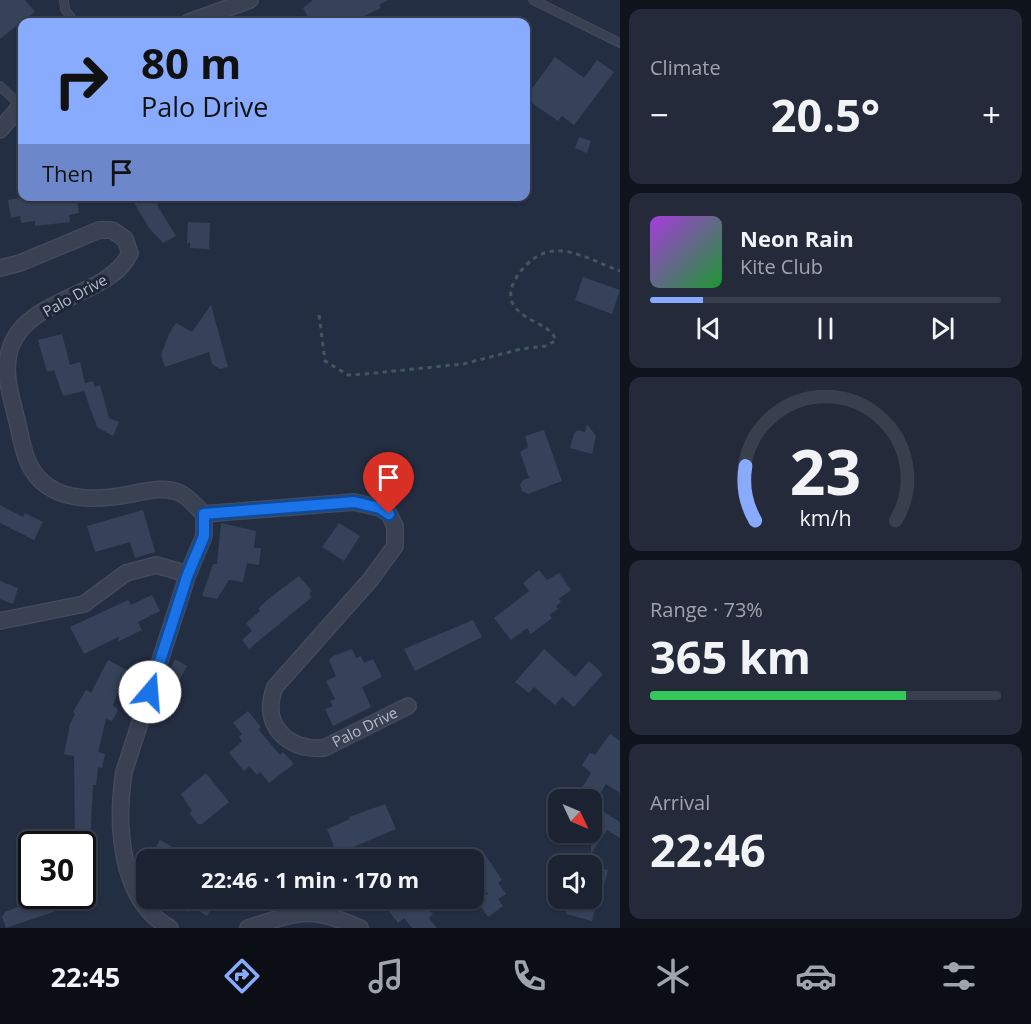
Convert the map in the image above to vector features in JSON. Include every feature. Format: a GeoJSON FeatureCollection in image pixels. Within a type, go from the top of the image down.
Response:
{"type":"FeatureCollection","features":[{"type":"Feature","properties":{"kind":"street"},"geometry":{"type":"LineString","coordinates":[[203,18],[250,0]]}},
{"type":"Feature","properties":{"kind":"street"},"geometry":{"type":"LineString","coordinates":[[0,130],[18,110]]}},
{"type":"Feature","properties":{"kind":"street","name":"Palo Drive"},"geometry":{"type":"LineString","coordinates":[[0,268],[20,263],[99,230],[112,230],[125,239],[130,253],[124,265],[113,275],[58,302],[31,321],[12,344],[6,373],[27,458],[41,479],[58,491],[76,499],[104,500],[156,489],[178,492],[204,514],[354,502],[380,508],[389,514],[395,526],[396,546],[349,606],[275,687],[270,699],[270,710],[275,726],[285,738],[300,747],[310,749],[324,748],[408,706]]}},
{"type":"Feature","properties":{"kind":"street"},"geometry":{"type":"LineString","coordinates":[[170,928],[159,922],[145,908],[134,890],[126,858],[119,800],[124,772],[188,574],[204,536],[204,514]]}},
{"type":"Feature","properties":{"kind":"street"},"geometry":{"type":"LineString","coordinates":[[0,621],[84,604],[126,573],[156,565],[188,574]]}},
{"type":"Feature","properties":{"kind":"street"},"geometry":{"type":"LineString","coordinates":[[248,928],[301,911],[333,923],[360,928]]}},
{"type":"Feature","properties":{"kind":"lane"},"geometry":{"type":"LineString","coordinates":[[64,0],[64,9],[71,18]]}},
{"type":"Feature","properties":{"kind":"lane"},"geometry":{"type":"LineString","coordinates":[[533,0],[620,44]]}},
{"type":"Feature","properties":{"kind":"lane"},"geometry":{"type":"LineString","coordinates":[[0,86],[18,102]]}},
{"type":"Feature","properties":{"kind":"path"},"geometry":{"type":"LineString","coordinates":[[319,315],[325,361],[348,375],[463,364],[547,346],[556,340],[553,332],[520,314],[511,300],[511,289],[516,276],[530,259],[546,251],[563,249],[620,271]]}},
{"type":"Feature","properties":{"kind":"building"},"geometry":{"type":"Polygon","coordinates":[[[0,0],[25,0],[35,12],[27,18],[18,18],[18,28],[16,26],[0,39],[0,0]]]}},
{"type":"Feature","properties":{"kind":"building"},"geometry":{"type":"Polygon","coordinates":[[[313,0],[388,0],[379,5],[381,8],[360,18],[309,18],[303,8],[313,0]]]}},
{"type":"Feature","properties":{"kind":"building"},"geometry":{"type":"Polygon","coordinates":[[[555,57],[584,78],[597,60],[614,72],[574,125],[562,116],[558,121],[530,101],[530,91],[555,57]]]}},
{"type":"Feature","properties":{"kind":"building"},"geometry":{"type":"Polygon","coordinates":[[[579,137],[591,141],[587,153],[575,148],[579,137]]]}},
{"type":"Feature","properties":{"kind":"building"},"geometry":{"type":"Polygon","coordinates":[[[18,198],[18,201],[77,201],[79,213],[69,215],[70,222],[35,226],[35,221],[21,223],[20,216],[11,218],[8,200],[18,198]]]}},
{"type":"Feature","properties":{"kind":"building"},"geometry":{"type":"Polygon","coordinates":[[[133,201],[158,201],[157,205],[176,236],[163,243],[149,228],[133,201]]]}},
{"type":"Feature","properties":{"kind":"building"},"geometry":{"type":"Polygon","coordinates":[[[188,222],[210,223],[209,249],[190,248],[190,243],[187,243],[188,222]]]}},
{"type":"Feature","properties":{"kind":"building"},"geometry":{"type":"Polygon","coordinates":[[[583,277],[620,290],[612,314],[575,300],[583,277]]]}},
{"type":"Feature","properties":{"kind":"building"},"geometry":{"type":"Polygon","coordinates":[[[211,305],[228,367],[220,369],[212,364],[209,352],[165,367],[161,355],[176,323],[192,332],[211,305]]]}},
{"type":"Feature","properties":{"kind":"building"},"geometry":{"type":"Polygon","coordinates":[[[62,334],[70,365],[80,362],[85,383],[93,381],[95,387],[100,385],[109,418],[119,422],[113,436],[97,427],[84,391],[63,396],[54,370],[47,372],[38,340],[62,334]]]}},
{"type":"Feature","properties":{"kind":"building"},"geometry":{"type":"Polygon","coordinates":[[[587,424],[596,436],[592,454],[570,448],[574,434],[577,430],[585,432],[587,424]]]}},
{"type":"Feature","properties":{"kind":"building"},"geometry":{"type":"Polygon","coordinates":[[[544,430],[562,481],[528,494],[522,491],[520,485],[523,480],[529,478],[520,452],[528,447],[525,436],[544,430]]]}},
{"type":"Feature","properties":{"kind":"building"},"geometry":{"type":"Polygon","coordinates":[[[0,505],[23,517],[25,513],[43,522],[34,540],[0,523],[0,505]]]}},
{"type":"Feature","properties":{"kind":"building"},"geometry":{"type":"Polygon","coordinates":[[[143,510],[155,552],[135,558],[130,542],[95,552],[87,526],[143,510]]]}},
{"type":"Feature","properties":{"kind":"building"},"geometry":{"type":"Polygon","coordinates":[[[221,523],[256,531],[254,548],[261,548],[259,565],[247,563],[243,582],[229,580],[217,599],[202,596],[213,564],[217,564],[221,523]]]}},
{"type":"Feature","properties":{"kind":"building"},"geometry":{"type":"Polygon","coordinates":[[[339,523],[360,536],[344,561],[322,547],[339,523]]]}},
{"type":"Feature","properties":{"kind":"building"},"geometry":{"type":"Polygon","coordinates":[[[539,570],[547,580],[559,573],[571,590],[559,599],[561,602],[556,606],[558,609],[549,615],[552,618],[531,634],[527,628],[511,640],[494,618],[529,591],[523,583],[539,570]]]}},
{"type":"Feature","properties":{"kind":"building"},"geometry":{"type":"Polygon","coordinates":[[[299,576],[312,591],[309,594],[312,597],[249,649],[242,640],[252,631],[246,623],[260,611],[258,609],[267,600],[299,576]]]}},
{"type":"Feature","properties":{"kind":"building"},"geometry":{"type":"Polygon","coordinates":[[[0,581],[18,588],[13,604],[0,599],[0,581]]]}},
{"type":"Feature","properties":{"kind":"building"},"geometry":{"type":"Polygon","coordinates":[[[152,595],[160,611],[138,622],[142,630],[117,642],[120,636],[84,654],[70,627],[128,600],[131,605],[152,595]]]}},
{"type":"Feature","properties":{"kind":"building"},"geometry":{"type":"Polygon","coordinates":[[[473,620],[482,637],[415,671],[404,649],[473,620]]]}},
{"type":"Feature","properties":{"kind":"building"},"geometry":{"type":"Polygon","coordinates":[[[352,649],[356,658],[361,656],[364,663],[373,659],[382,677],[362,687],[371,707],[333,726],[325,709],[333,706],[330,701],[335,699],[326,681],[336,676],[329,660],[333,656],[352,649]]]}},
{"type":"Feature","properties":{"kind":"building"},"geometry":{"type":"Polygon","coordinates":[[[544,649],[575,677],[589,661],[603,674],[574,707],[562,697],[555,705],[534,687],[529,693],[515,682],[544,649]]]}},
{"type":"Feature","properties":{"kind":"building"},"geometry":{"type":"Polygon","coordinates":[[[175,659],[187,666],[180,679],[169,671],[175,659]]]}},
{"type":"Feature","properties":{"kind":"building"},"geometry":{"type":"Polygon","coordinates":[[[108,660],[127,670],[113,705],[118,710],[112,721],[106,719],[98,752],[105,754],[102,768],[98,767],[96,785],[93,785],[91,831],[75,831],[74,756],[64,754],[70,724],[75,714],[73,712],[86,690],[91,693],[108,660]]]}},
{"type":"Feature","properties":{"kind":"building"},"geometry":{"type":"Polygon","coordinates":[[[248,711],[261,727],[258,729],[280,755],[283,752],[294,764],[269,783],[260,772],[257,775],[249,766],[244,771],[229,753],[242,741],[239,737],[242,734],[233,723],[248,711]]]}},
{"type":"Feature","properties":{"kind":"building"},"geometry":{"type":"Polygon","coordinates":[[[610,734],[620,741],[620,793],[606,784],[602,790],[582,789],[591,773],[582,765],[590,753],[595,755],[610,734]]]}},
{"type":"Feature","properties":{"kind":"building"},"geometry":{"type":"Polygon","coordinates":[[[206,773],[229,802],[202,824],[198,824],[189,813],[192,811],[181,794],[206,773]]]}},
{"type":"Feature","properties":{"kind":"building"},"geometry":{"type":"Polygon","coordinates":[[[385,804],[396,829],[349,849],[335,849],[327,829],[350,819],[349,817],[385,804]]]}},
{"type":"Feature","properties":{"kind":"building"},"geometry":{"type":"Polygon","coordinates":[[[602,811],[620,822],[620,838],[607,830],[602,838],[602,811]]]}},
{"type":"Feature","properties":{"kind":"building"},"geometry":{"type":"Polygon","coordinates":[[[160,840],[176,849],[155,849],[160,840]]]}},
{"type":"Feature","properties":{"kind":"building"},"geometry":{"type":"Polygon","coordinates":[[[591,843],[598,843],[591,854],[591,843]]]}},
{"type":"Feature","properties":{"kind":"building"},"geometry":{"type":"Polygon","coordinates":[[[484,853],[502,880],[498,883],[506,894],[498,899],[503,906],[488,917],[483,909],[484,897],[488,894],[484,889],[484,853]]]}},
{"type":"Feature","properties":{"kind":"building"},"geometry":{"type":"Polygon","coordinates":[[[602,869],[608,870],[602,889],[602,869]]]}},
{"type":"Feature","properties":{"kind":"building"},"geometry":{"type":"Polygon","coordinates":[[[18,907],[18,909],[59,910],[6,928],[2,917],[5,912],[18,907]]]}},
{"type":"Feature","properties":{"kind":"building"},"geometry":{"type":"Polygon","coordinates":[[[195,909],[211,909],[207,916],[195,909]]]}},
{"type":"Feature","properties":{"kind":"building"},"geometry":{"type":"Polygon","coordinates":[[[387,909],[429,909],[433,914],[429,918],[437,928],[412,928],[404,918],[398,923],[387,909]]]}},
{"type":"Feature","properties":{"kind":"building"},"geometry":{"type":"Polygon","coordinates":[[[567,909],[595,909],[592,921],[566,914],[567,909]]]}},
{"type":"Feature","properties":{"kind":"route"},"geometry":{"type":"LineString","coordinates":[[150,692],[188,574],[204,536],[204,514],[354,502],[380,508],[389,514]]}}]}
